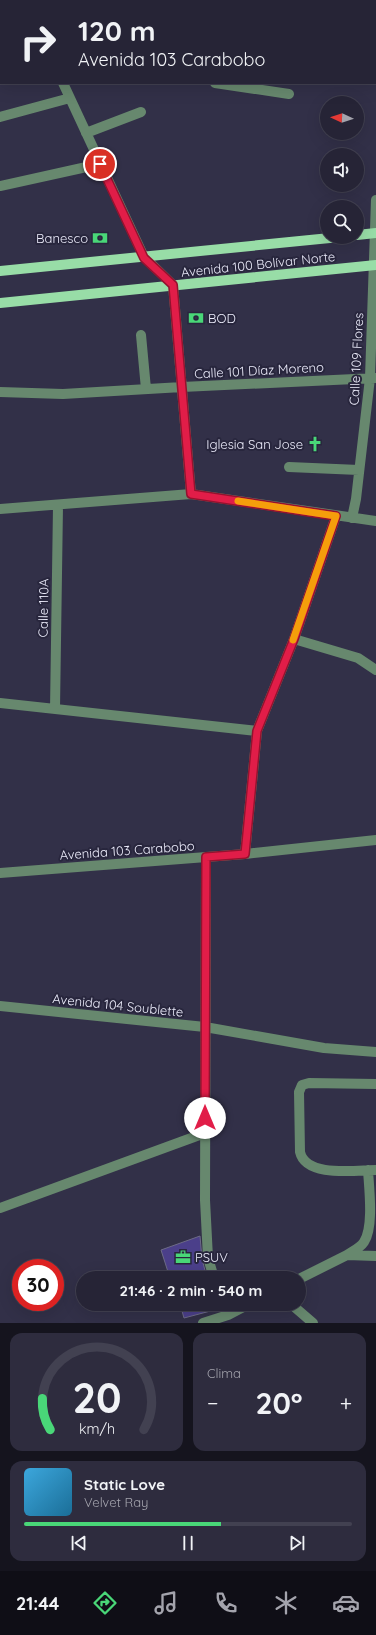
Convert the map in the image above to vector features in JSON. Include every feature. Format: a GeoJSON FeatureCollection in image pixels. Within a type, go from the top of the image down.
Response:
{"type":"FeatureCollection","features":[{"type":"Feature","properties":{"kind":"main road"},"geometry":{"type":"LineString","coordinates":[[364,234],[375,233]]}},
{"type":"Feature","properties":{"kind":"main road","name":"Avenida 100 Bolívar Norte"},"geometry":{"type":"LineString","coordinates":[[0,271],[144,258],[320,239]]}},
{"type":"Feature","properties":{"kind":"main road","name":"Avenida 100 Bolívar Norte"},"geometry":{"type":"LineString","coordinates":[[0,303],[374,265]]}},
{"type":"Feature","properties":{"kind":"street"},"geometry":{"type":"LineString","coordinates":[[63,84],[144,258],[173,285],[191,494]]}},
{"type":"Feature","properties":{"kind":"street"},"geometry":{"type":"LineString","coordinates":[[229,84],[271,87],[289,94]]}},
{"type":"Feature","properties":{"kind":"street"},"geometry":{"type":"LineString","coordinates":[[0,117],[70,98]]}},
{"type":"Feature","properties":{"kind":"street"},"geometry":{"type":"LineString","coordinates":[[86,133],[140,112]]}},
{"type":"Feature","properties":{"kind":"street"},"geometry":{"type":"LineString","coordinates":[[0,186],[100,164]]}},
{"type":"Feature","properties":{"kind":"street","name":"Calle 109 Flores"},"geometry":{"type":"LineString","coordinates":[[352,518],[373,378],[376,200]]}},
{"type":"Feature","properties":{"kind":"street"},"geometry":{"type":"LineString","coordinates":[[141,335],[146,389]]}},
{"type":"Feature","properties":{"kind":"street","name":"Calle 101 Díaz Moreno"},"geometry":{"type":"LineString","coordinates":[[0,392],[64,394],[373,378]]}},
{"type":"Feature","properties":{"kind":"street"},"geometry":{"type":"LineString","coordinates":[[289,466],[359,470]]}},
{"type":"Feature","properties":{"kind":"street"},"geometry":{"type":"LineString","coordinates":[[0,510],[191,494],[376,521]]}},
{"type":"Feature","properties":{"kind":"street","name":"Calle 110A"},"geometry":{"type":"LineString","coordinates":[[55,709],[58,506]]}},
{"type":"Feature","properties":{"kind":"street"},"geometry":{"type":"LineString","coordinates":[[245,854],[257,731],[294,639],[336,516]]}},
{"type":"Feature","properties":{"kind":"street"},"geometry":{"type":"LineString","coordinates":[[294,639],[358,658],[376,670]]}},
{"type":"Feature","properties":{"kind":"street"},"geometry":{"type":"LineString","coordinates":[[0,702],[257,731]]}},
{"type":"Feature","properties":{"kind":"street","name":"Avenida 103 Carabobo"},"geometry":{"type":"LineString","coordinates":[[0,873],[245,854],[376,840]]}},
{"type":"Feature","properties":{"kind":"street"},"geometry":{"type":"LineString","coordinates":[[206,857],[205,1200],[208,1258],[212,1271]]}},
{"type":"Feature","properties":{"kind":"street","name":"Avenida 104 Soublette"},"geometry":{"type":"LineString","coordinates":[[0,1006],[205,1027],[324,1048],[376,1052]]}},
{"type":"Feature","properties":{"kind":"street"},"geometry":{"type":"LineString","coordinates":[[306,1276],[347,1255],[361,1246],[365,1240],[368,1229],[372,1170],[327,1170],[309,1165],[304,1160],[300,1152],[300,1092],[302,1085],[310,1083],[376,1084]]}},
{"type":"Feature","properties":{"kind":"street"},"geometry":{"type":"LineString","coordinates":[[0,1208],[205,1133]]}},
{"type":"Feature","properties":{"kind":"street"},"geometry":{"type":"LineString","coordinates":[[347,1255],[376,1256]]}},
{"type":"Feature","properties":{"kind":"street"},"geometry":{"type":"LineString","coordinates":[[203,1323],[234,1311]]}},
{"type":"Feature","properties":{"kind":"street"},"geometry":{"type":"LineString","coordinates":[[299,1311],[313,1323]]}},
{"type":"Feature","properties":{"kind":"building","name":"PSUV"},"geometry":{"type":"Polygon","coordinates":[[[200,1236],[202,1259],[205,1271],[168,1271],[161,1250],[200,1236]]]}},
{"type":"Feature","properties":{"kind":"building"},"geometry":{"type":"Polygon","coordinates":[[[182,1311],[210,1311],[184,1318],[182,1311]]]}},
{"type":"Feature","properties":{"kind":"slow traffic"},"geometry":{"type":"LineString","coordinates":[[238,501],[336,516],[293,640]]}},
{"type":"Feature","properties":{"kind":"place","name":"Banesco"},"geometry":{"type":"Point","coordinates":[100,238]}},
{"type":"Feature","properties":{"kind":"place","name":"BOD"},"geometry":{"type":"Point","coordinates":[196,318]}},
{"type":"Feature","properties":{"kind":"place","name":"Iglesia San Jose"},"geometry":{"type":"Point","coordinates":[315,444]}},
{"type":"Feature","properties":{"kind":"place","name":"PSUV"},"geometry":{"type":"Point","coordinates":[183,1257]}},
{"type":"Feature","properties":{"kind":"route"},"geometry":{"type":"LineString","coordinates":[[100,164],[144,258],[173,285],[191,494],[336,516],[294,639],[257,731],[245,854],[206,857],[205,1118]]}}]}
